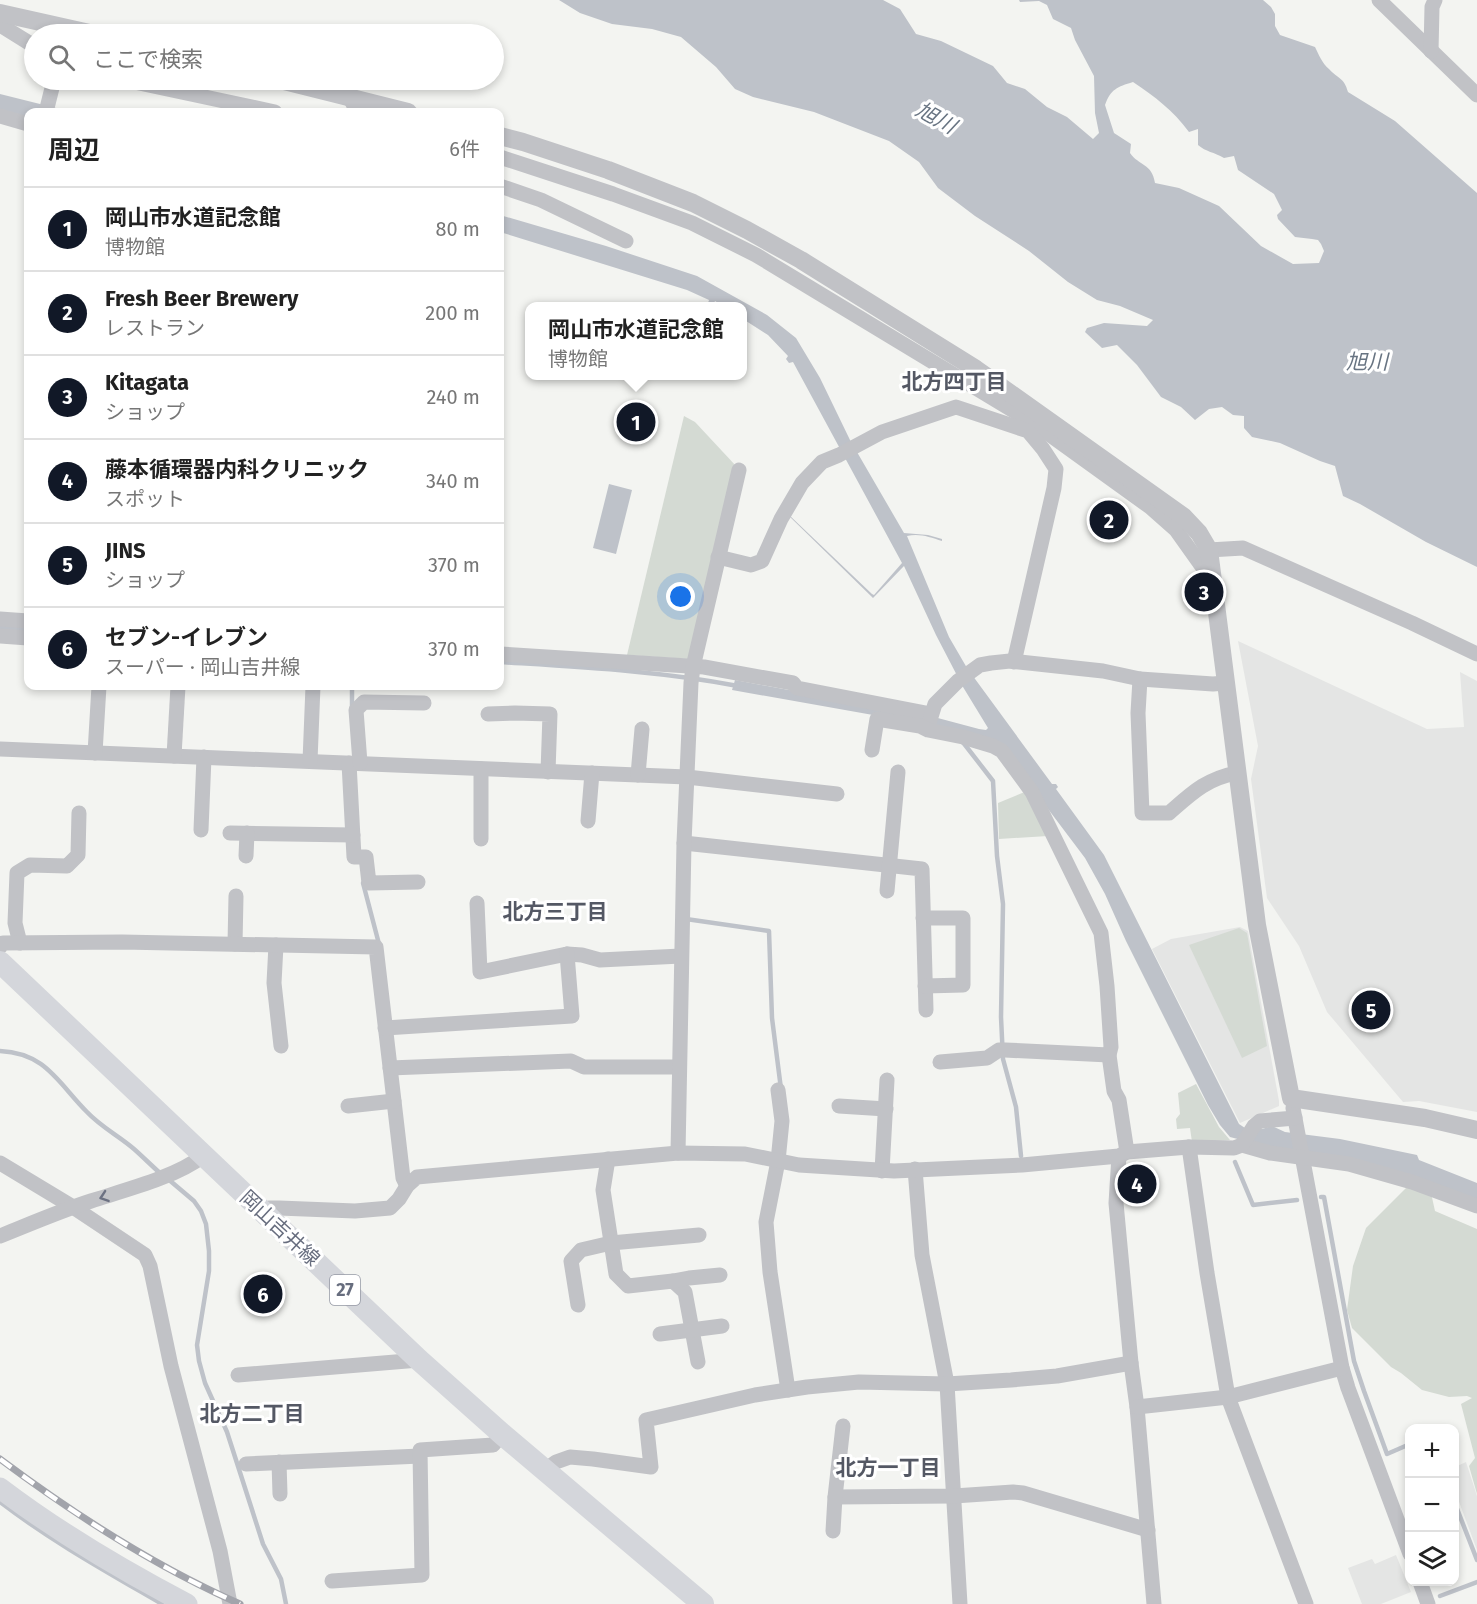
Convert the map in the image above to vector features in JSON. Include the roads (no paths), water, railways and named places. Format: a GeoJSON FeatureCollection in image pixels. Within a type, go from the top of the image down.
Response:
{"type":"FeatureCollection","features":[{"type":"Feature","properties":{"kind":"main road","name":"岡山吉井線"},"geometry":{"type":"LineString","coordinates":[[0,962],[419,1360],[502,1434],[703,1604]]}},
{"type":"Feature","properties":{"kind":"main road"},"geometry":{"type":"LineString","coordinates":[[0,1488],[109,1561],[187,1604]]}},
{"type":"Feature","properties":{"kind":"street"},"geometry":{"type":"LineString","coordinates":[[1379,0],[1477,95]]}},
{"type":"Feature","properties":{"kind":"street"},"geometry":{"type":"LineString","coordinates":[[1431,51],[1432,7],[1435,0]]}},
{"type":"Feature","properties":{"kind":"street"},"geometry":{"type":"LineString","coordinates":[[0,13],[49,24]]}},
{"type":"Feature","properties":{"kind":"street"},"geometry":{"type":"LineString","coordinates":[[0,25],[24,40]]}},
{"type":"Feature","properties":{"kind":"street"},"geometry":{"type":"LineString","coordinates":[[47,108],[52,90]]}},
{"type":"Feature","properties":{"kind":"street"},"geometry":{"type":"LineString","coordinates":[[172,90],[256,108]]}},
{"type":"Feature","properties":{"kind":"street"},"geometry":{"type":"LineString","coordinates":[[319,90],[391,108]]}},
{"type":"Feature","properties":{"kind":"street"},"geometry":{"type":"LineString","coordinates":[[350,98],[355,108]]}},
{"type":"Feature","properties":{"kind":"street"},"geometry":{"type":"LineString","coordinates":[[0,116],[24,123]]}},
{"type":"Feature","properties":{"kind":"street"},"geometry":{"type":"LineString","coordinates":[[504,137],[608,170],[693,203],[801,260],[976,369],[1183,516],[1200,533],[1209,550],[1257,925],[1342,1368],[1405,1541]]}},
{"type":"Feature","properties":{"kind":"street"},"geometry":{"type":"LineString","coordinates":[[504,158],[693,223],[756,255],[1030,427],[1150,507],[1176,530],[1213,582]]}},
{"type":"Feature","properties":{"kind":"street"},"geometry":{"type":"LineString","coordinates":[[504,187],[541,200],[626,241]]}},
{"type":"Feature","properties":{"kind":"street"},"geometry":{"type":"LineString","coordinates":[[718,557],[751,565],[762,561],[781,519],[802,483],[822,462],[882,432],[956,407],[1030,427],[1056,469],[1054,488],[1014,662]]}},
{"type":"Feature","properties":{"kind":"street"},"geometry":{"type":"LineString","coordinates":[[678,1153],[681,956],[691,777],[693,674],[739,470]]}},
{"type":"Feature","properties":{"kind":"street"},"geometry":{"type":"LineString","coordinates":[[1209,550],[1243,548],[1477,654]]}},
{"type":"Feature","properties":{"kind":"street"},"geometry":{"type":"LineString","coordinates":[[0,619],[24,621]]}},
{"type":"Feature","properties":{"kind":"street"},"geometry":{"type":"LineString","coordinates":[[0,636],[24,638]]}},
{"type":"Feature","properties":{"kind":"street"},"geometry":{"type":"LineString","coordinates":[[504,654],[693,674],[704,667],[793,683],[798,688],[930,721],[963,737],[993,746],[1002,751],[1032,792],[1101,933],[1108,996],[1111,1047],[1109,1055],[1114,1091],[1119,1100],[1123,1154],[1116,1203],[1154,1604]]}},
{"type":"Feature","properties":{"kind":"street"},"geometry":{"type":"LineString","coordinates":[[872,750],[877,718],[920,726],[930,721],[935,704],[958,681],[980,665],[1010,661],[1103,671],[1140,679],[1225,683]]}},
{"type":"Feature","properties":{"kind":"street"},"geometry":{"type":"LineString","coordinates":[[1140,679],[1138,713],[1142,813],[1169,813],[1199,787],[1225,775],[1236,773]]}},
{"type":"Feature","properties":{"kind":"street"},"geometry":{"type":"LineString","coordinates":[[94,753],[99,690]]}},
{"type":"Feature","properties":{"kind":"street"},"geometry":{"type":"LineString","coordinates":[[174,756],[178,690]]}},
{"type":"Feature","properties":{"kind":"street"},"geometry":{"type":"LineString","coordinates":[[310,761],[313,690]]}},
{"type":"Feature","properties":{"kind":"street"},"geometry":{"type":"LineString","coordinates":[[418,882],[369,883],[366,857],[354,857],[354,763],[356,710],[364,702],[424,703]]}},
{"type":"Feature","properties":{"kind":"street"},"geometry":{"type":"LineString","coordinates":[[488,714],[515,712],[550,714],[548,772]]}},
{"type":"Feature","properties":{"kind":"street"},"geometry":{"type":"LineString","coordinates":[[638,775],[642,729]]}},
{"type":"Feature","properties":{"kind":"street"},"geometry":{"type":"LineString","coordinates":[[0,749],[691,777],[837,794]]}},
{"type":"Feature","properties":{"kind":"street"},"geometry":{"type":"LineString","coordinates":[[201,830],[204,757]]}},
{"type":"Feature","properties":{"kind":"street"},"geometry":{"type":"LineString","coordinates":[[481,769],[481,839]]}},
{"type":"Feature","properties":{"kind":"street"},"geometry":{"type":"LineString","coordinates":[[886,891],[898,772]]}},
{"type":"Feature","properties":{"kind":"street"},"geometry":{"type":"LineString","coordinates":[[588,820],[592,773]]}},
{"type":"Feature","properties":{"kind":"street"},"geometry":{"type":"LineString","coordinates":[[20,943],[15,923],[17,873],[30,865],[67,866],[78,855],[79,813]]}},
{"type":"Feature","properties":{"kind":"street"},"geometry":{"type":"LineString","coordinates":[[230,833],[353,835]]}},
{"type":"Feature","properties":{"kind":"street"},"geometry":{"type":"LineString","coordinates":[[246,833],[246,856]]}},
{"type":"Feature","properties":{"kind":"street"},"geometry":{"type":"LineString","coordinates":[[688,843],[922,869],[926,1010]]}},
{"type":"Feature","properties":{"kind":"street"},"geometry":{"type":"LineString","coordinates":[[235,944],[236,896]]}},
{"type":"Feature","properties":{"kind":"street"},"geometry":{"type":"LineString","coordinates":[[477,903],[480,972],[567,954],[600,960],[681,956]]}},
{"type":"Feature","properties":{"kind":"street"},"geometry":{"type":"LineString","coordinates":[[923,918],[963,918],[963,985],[925,986]]}},
{"type":"Feature","properties":{"kind":"street"},"geometry":{"type":"LineString","coordinates":[[0,947],[3,943],[122,942],[376,947],[389,1028],[394,1101],[403,1178],[407,1186]]}},
{"type":"Feature","properties":{"kind":"street"},"geometry":{"type":"LineString","coordinates":[[276,945],[274,983],[281,1046]]}},
{"type":"Feature","properties":{"kind":"street"},"geometry":{"type":"LineString","coordinates":[[389,1028],[572,1016],[567,954]]}},
{"type":"Feature","properties":{"kind":"street"},"geometry":{"type":"LineString","coordinates":[[940,1062],[987,1058],[1002,1050],[1109,1055]]}},
{"type":"Feature","properties":{"kind":"street"},"geometry":{"type":"LineString","coordinates":[[393,1067],[571,1061],[584,1067],[679,1067]]}},
{"type":"Feature","properties":{"kind":"street"},"geometry":{"type":"LineString","coordinates":[[882,1171],[887,1080]]}},
{"type":"Feature","properties":{"kind":"street"},"geometry":{"type":"LineString","coordinates":[[778,1090],[782,1120],[778,1161],[766,1222],[770,1272],[788,1390]]}},
{"type":"Feature","properties":{"kind":"street"},"geometry":{"type":"LineString","coordinates":[[1291,1098],[1425,1119],[1477,1130]]}},
{"type":"Feature","properties":{"kind":"street"},"geometry":{"type":"LineString","coordinates":[[348,1106],[394,1101]]}},
{"type":"Feature","properties":{"kind":"street"},"geometry":{"type":"LineString","coordinates":[[839,1106],[886,1109]]}},
{"type":"Feature","properties":{"kind":"street"},"geometry":{"type":"LineString","coordinates":[[263,1211],[269,1208],[355,1211],[390,1208],[417,1177],[678,1153],[745,1154],[799,1165],[882,1171],[1022,1164],[1189,1147],[1234,1148],[1243,1144],[1254,1126],[1260,1121],[1296,1125]]}},
{"type":"Feature","properties":{"kind":"street"},"geometry":{"type":"LineString","coordinates":[[1243,1144],[1270,1153],[1302,1154],[1349,1164],[1412,1182],[1477,1206]]}},
{"type":"Feature","properties":{"kind":"street"},"geometry":{"type":"LineString","coordinates":[[1189,1147],[1206,1273],[1228,1397],[1306,1604]]}},
{"type":"Feature","properties":{"kind":"street"},"geometry":{"type":"LineString","coordinates":[[0,1236],[73,1207],[164,1176],[193,1164],[203,1156]]}},
{"type":"Feature","properties":{"kind":"street"},"geometry":{"type":"LineString","coordinates":[[608,1159],[603,1190],[616,1274],[628,1286],[720,1275]]}},
{"type":"Feature","properties":{"kind":"street"},"geometry":{"type":"LineString","coordinates":[[0,1163],[73,1207],[145,1255],[150,1266],[171,1366],[220,1551],[230,1604]]}},
{"type":"Feature","properties":{"kind":"street"},"geometry":{"type":"LineString","coordinates":[[915,1169],[922,1255],[947,1384],[960,1604]]}},
{"type":"Feature","properties":{"kind":"street"},"geometry":{"type":"LineString","coordinates":[[578,1305],[571,1261],[581,1250],[611,1243],[699,1235]]}},
{"type":"Feature","properties":{"kind":"street"},"geometry":{"type":"LineString","coordinates":[[673,1281],[685,1292],[698,1362]]}},
{"type":"Feature","properties":{"kind":"street"},"geometry":{"type":"LineString","coordinates":[[660,1334],[722,1326]]}},
{"type":"Feature","properties":{"kind":"street"},"geometry":{"type":"LineString","coordinates":[[238,1375],[419,1360]]}},
{"type":"Feature","properties":{"kind":"street"},"geometry":{"type":"LineString","coordinates":[[545,1470],[556,1462],[570,1457],[651,1467],[646,1420],[755,1395],[859,1382],[947,1384],[1057,1376],[1131,1363]]}},
{"type":"Feature","properties":{"kind":"street"},"geometry":{"type":"LineString","coordinates":[[1137,1407],[1228,1397],[1342,1368]]}},
{"type":"Feature","properties":{"kind":"street"},"geometry":{"type":"LineString","coordinates":[[833,1531],[843,1426]]}},
{"type":"Feature","properties":{"kind":"street"},"geometry":{"type":"LineString","coordinates":[[332,1581],[422,1575],[420,1450],[493,1444],[502,1434]]}},
{"type":"Feature","properties":{"kind":"street"},"geometry":{"type":"LineString","coordinates":[[246,1464],[420,1456]]}},
{"type":"Feature","properties":{"kind":"street"},"geometry":{"type":"LineString","coordinates":[[279,1462],[280,1494]]}},
{"type":"Feature","properties":{"kind":"street"},"geometry":{"type":"LineString","coordinates":[[835,1497],[1023,1493],[1148,1530]]}},
{"type":"Feature","properties":{"kind":"street"},"geometry":{"type":"LineString","coordinates":[[1422,1586],[1428,1604]]}},
{"type":"Feature","properties":{"kind":"water","name":"旭川"},"geometry":{"type":"Polygon","coordinates":[[[559,0],[883,0],[900,9],[916,34],[941,41],[993,66],[1007,83],[1025,89],[1047,107],[1067,117],[1093,139],[1099,133],[1095,113],[1094,76],[1071,28],[1053,19],[1047,5],[1039,1],[1020,2],[1019,0],[1263,0],[1275,14],[1275,26],[1280,35],[1315,47],[1324,64],[1343,81],[1348,92],[1395,121],[1477,193],[1477,567],[1343,496],[1335,466],[1280,443],[1252,437],[1244,428],[1244,416],[1233,415],[1222,407],[1209,409],[1195,420],[1181,407],[1161,397],[1137,365],[1117,345],[1102,348],[1085,332],[1087,328],[1104,323],[1147,326],[1153,320],[1120,306],[1097,300],[1068,282],[1029,251],[975,216],[938,188],[919,162],[889,141],[814,112],[753,97],[735,89],[716,67],[681,37],[652,29],[612,24],[580,13],[559,0]],[[1133,82],[1112,92],[1105,105],[1114,133],[1131,144],[1130,153],[1148,168],[1155,183],[1179,188],[1219,206],[1261,246],[1293,264],[1319,263],[1324,251],[1321,244],[1318,240],[1295,237],[1278,219],[1277,215],[1282,210],[1274,194],[1238,170],[1234,156],[1224,158],[1198,145],[1198,129],[1189,132],[1170,110],[1133,82]]]}},
{"type":"Feature","properties":{"kind":"water"},"geometry":{"type":"Polygon","coordinates":[[[0,94],[56,108],[24,108],[24,116],[0,109],[0,94]]]}},
{"type":"Feature","properties":{"kind":"water"},"geometry":{"type":"Polygon","coordinates":[[[504,216],[697,276],[744,302],[708,302],[709,300],[687,290],[504,233],[504,216]]]}},
{"type":"Feature","properties":{"kind":"water"},"geometry":{"type":"Polygon","coordinates":[[[747,304],[767,315],[796,338],[820,378],[850,440],[904,533],[928,535],[942,539],[942,541],[920,535],[907,536],[949,637],[967,668],[1052,784],[1056,784],[1058,787],[1056,789],[1104,855],[1239,1124],[1245,1128],[1262,1129],[1272,1126],[1285,1132],[1340,1139],[1417,1155],[1419,1160],[1477,1183],[1477,1201],[1230,1137],[1208,1105],[1105,894],[1085,858],[1005,752],[918,723],[732,690],[735,680],[934,717],[979,729],[988,728],[963,687],[936,635],[904,566],[873,598],[788,515],[874,595],[902,563],[793,362],[789,363],[786,359],[788,356],[768,335],[747,322],[747,304]]]}},
{"type":"Feature","properties":{"kind":"water"},"geometry":{"type":"Polygon","coordinates":[[[609,484],[632,490],[616,554],[593,548],[609,484]]]}},
{"type":"Feature","properties":{"kind":"waterway"},"geometry":{"type":"LineString","coordinates":[[0,628],[24,629]]}},
{"type":"Feature","properties":{"kind":"waterway"},"geometry":{"type":"LineString","coordinates":[[504,662],[649,673],[738,686]]}},
{"type":"Feature","properties":{"kind":"waterway"},"geometry":{"type":"LineString","coordinates":[[352,690],[352,707]]}},
{"type":"Feature","properties":{"kind":"waterway"},"geometry":{"type":"LineString","coordinates":[[962,741],[993,781],[997,856],[1003,904],[1001,1017],[1003,1059],[1016,1107],[1021,1156]]}},
{"type":"Feature","properties":{"kind":"waterway"},"geometry":{"type":"LineString","coordinates":[[363,883],[379,944]]}},
{"type":"Feature","properties":{"kind":"waterway"},"geometry":{"type":"LineString","coordinates":[[686,917],[686,919],[769,931],[772,1018],[781,1089]]}},
{"type":"Feature","properties":{"kind":"waterway"},"geometry":{"type":"LineString","coordinates":[[0,1051],[29,1057],[50,1071],[92,1117],[134,1149],[161,1174]]}},
{"type":"Feature","properties":{"kind":"waterway"},"geometry":{"type":"LineString","coordinates":[[1235,1162],[1253,1205],[1297,1200]]}},
{"type":"Feature","properties":{"kind":"waterway"},"geometry":{"type":"LineString","coordinates":[[168,1179],[194,1201],[206,1224],[209,1271],[197,1345],[199,1361],[205,1383],[227,1432],[263,1544],[281,1579],[286,1604]]}},
{"type":"Feature","properties":{"kind":"waterway"},"geometry":{"type":"LineString","coordinates":[[1321,1197],[1324,1197],[1354,1361],[1364,1391],[1387,1454],[1405,1446]]}},
{"type":"Feature","properties":{"kind":"waterway"},"geometry":{"type":"LineString","coordinates":[[0,1502],[59,1543],[162,1604]]}},
{"type":"Feature","properties":{"kind":"waterway"},"geometry":{"type":"LineString","coordinates":[[1459,1514],[1477,1560]]}},
{"type":"Feature","properties":{"kind":"waterway"},"geometry":{"type":"LineString","coordinates":[[1440,1596],[1477,1582]]}},
{"type":"Feature","properties":{"kind":"railway"},"geometry":{"type":"LineString","coordinates":[[0,1459],[57,1500],[116,1538],[177,1573],[240,1604]]}},
{"type":"Feature","properties":{"kind":"place","name":"岡山市水道記念館"},"geometry":{"type":"Point","coordinates":[636,422]}},
{"type":"Feature","properties":{"kind":"place","name":"Fresh Beer Brewery"},"geometry":{"type":"Point","coordinates":[1109,520]}},
{"type":"Feature","properties":{"kind":"place","name":"Kitagata"},"geometry":{"type":"Point","coordinates":[1204,592]}},
{"type":"Feature","properties":{"kind":"place","name":"JINS"},"geometry":{"type":"Point","coordinates":[1371,1010]}},
{"type":"Feature","properties":{"kind":"place","name":"藤本循環器内科クリニック"},"geometry":{"type":"Point","coordinates":[1137,1184]}},
{"type":"Feature","properties":{"kind":"place","name":"セブン-イレブン"},"geometry":{"type":"Point","coordinates":[263,1294]}},
{"type":"Feature","properties":{"kind":"district","name":"北方四丁目"},"geometry":{"type":"Point","coordinates":[954,382]}},
{"type":"Feature","properties":{"kind":"district","name":"北方三丁目"},"geometry":{"type":"Point","coordinates":[555,912]}},
{"type":"Feature","properties":{"kind":"district","name":"北方二丁目"},"geometry":{"type":"Point","coordinates":[252,1414]}},
{"type":"Feature","properties":{"kind":"district","name":"北方一丁目"},"geometry":{"type":"Point","coordinates":[888,1468]}}]}
